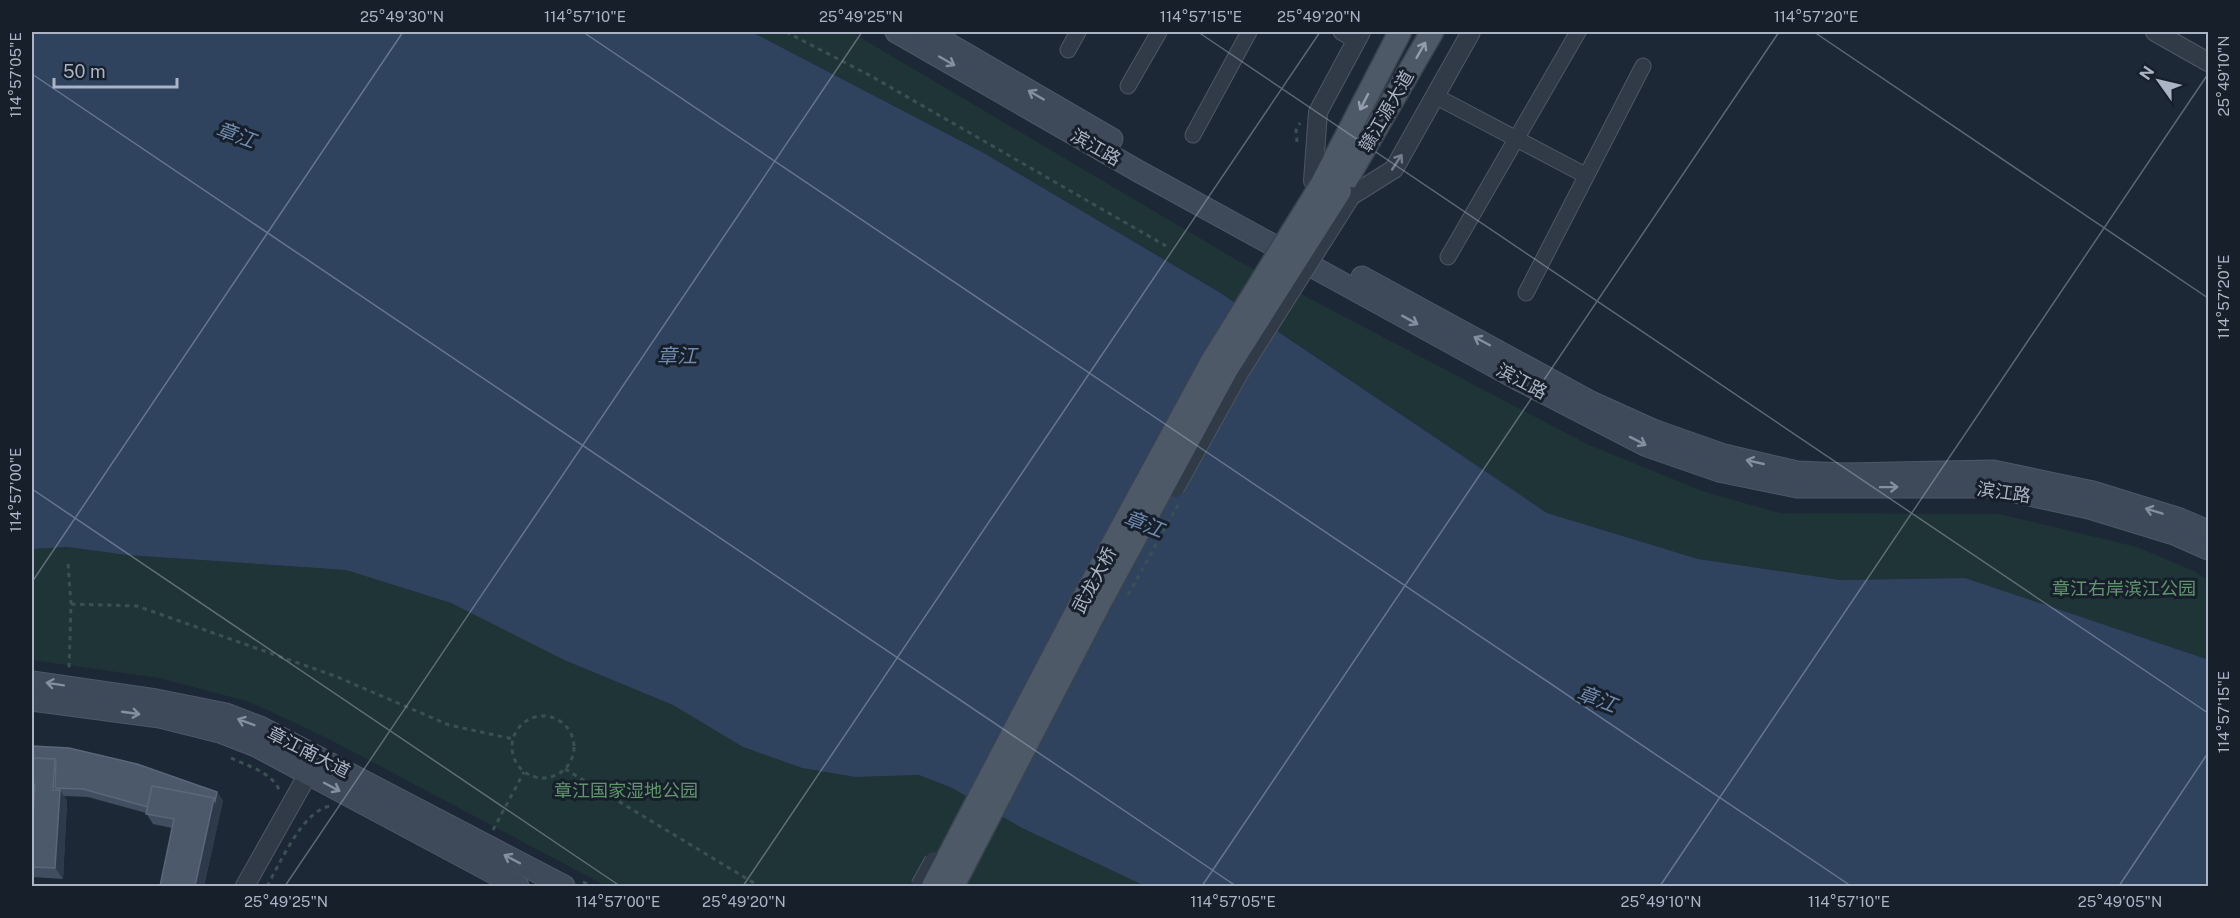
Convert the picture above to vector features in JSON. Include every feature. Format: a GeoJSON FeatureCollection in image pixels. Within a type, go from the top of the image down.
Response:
{"type":"FeatureCollection","features":[{"type":"Feature","properties":{"kind":"main road","name":"滨江路"},"geometry":{"type":"LineString","coordinates":[[896,32],[1138,171],[1517,379],[1647,446],[1719,471],[1797,487],[1992,488],[2089,508],[2174,534],[2208,549]]}},
{"type":"Feature","properties":{"kind":"main road","name":"滨江路"},"geometry":{"type":"LineString","coordinates":[[928,32],[1154,164],[1591,402],[1653,430],[1724,455],[1797,472],[1845,474],[1993,471],[2093,492],[2180,519],[2208,531]]}},
{"type":"Feature","properties":{"kind":"main road","name":"赣江源大道"},"geometry":{"type":"LineString","coordinates":[[1331,189],[1400,32]]}},
{"type":"Feature","properties":{"kind":"main road","name":"赣江源大道"},"geometry":{"type":"LineString","coordinates":[[1331,189],[1432,32]]}},
{"type":"Feature","properties":{"kind":"main road","name":"武龙大桥"},"geometry":{"type":"LineString","coordinates":[[933,886],[1085,596],[1212,361],[1331,189]]}},
{"type":"Feature","properties":{"kind":"main road","name":"武龙大桥"},"geometry":{"type":"LineString","coordinates":[[952,886],[1101,602],[1227,369],[1331,189]]}},
{"type":"Feature","properties":{"kind":"main road","name":"章江南大道"},"geometry":{"type":"LineString","coordinates":[[32,682],[156,700],[226,714],[260,727],[564,886]]}},
{"type":"Feature","properties":{"kind":"main road","name":"章江南大道"},"geometry":{"type":"LineString","coordinates":[[32,700],[160,717],[220,732],[256,746],[518,886]]}},
{"type":"Feature","properties":{"kind":"street"},"geometry":{"type":"LineString","coordinates":[[1068,50],[1078,32]]}},
{"type":"Feature","properties":{"kind":"street"},"geometry":{"type":"LineString","coordinates":[[1128,86],[1159,32]]}},
{"type":"Feature","properties":{"kind":"street"},"geometry":{"type":"LineString","coordinates":[[1193,135],[1250,32]]}},
{"type":"Feature","properties":{"kind":"street"},"geometry":{"type":"LineString","coordinates":[[920,886],[1203,359],[1331,189],[1394,169],[1471,32]]}},
{"type":"Feature","properties":{"kind":"street"},"geometry":{"type":"LineString","coordinates":[[1448,257],[1578,32]]}},
{"type":"Feature","properties":{"kind":"street"},"geometry":{"type":"LineString","coordinates":[[2155,32],[2208,62]]}},
{"type":"Feature","properties":{"kind":"street"},"geometry":{"type":"LineString","coordinates":[[962,886],[1110,606],[1239,373],[1331,189],[1318,112],[1353,34]]}},
{"type":"Feature","properties":{"kind":"street"},"geometry":{"type":"LineString","coordinates":[[1526,293],[1643,66]]}},
{"type":"Feature","properties":{"kind":"street"},"geometry":{"type":"LineString","coordinates":[[1435,96],[1585,175]]}},
{"type":"Feature","properties":{"kind":"street"},"geometry":{"type":"LineString","coordinates":[[244,886],[308,774]]}},
{"type":"Feature","properties":{"kind":"path"},"geometry":{"type":"LineString","coordinates":[[786,32],[871,76],[1166,246]]}},
{"type":"Feature","properties":{"kind":"path"},"geometry":{"type":"LineString","coordinates":[[1127,597],[1179,502]]}},
{"type":"Feature","properties":{"kind":"path"},"geometry":{"type":"LineString","coordinates":[[68,564],[71,604],[69,672]]}},
{"type":"Feature","properties":{"kind":"path"},"geometry":{"type":"LineString","coordinates":[[71,604],[137,606],[335,676],[449,725],[513,739]]}},
{"type":"Feature","properties":{"kind":"path"},"geometry":{"type":"LineString","coordinates":[[547,716],[563,722],[573,736],[574,754],[565,769],[550,777],[541,778],[525,772],[514,757],[513,739],[517,730],[530,718],[547,716]]}},
{"type":"Feature","properties":{"kind":"path"},"geometry":{"type":"LineString","coordinates":[[224,754],[272,780],[279,787],[280,794]]}},
{"type":"Feature","properties":{"kind":"path"},"geometry":{"type":"LineString","coordinates":[[565,769],[759,886]]}},
{"type":"Feature","properties":{"kind":"path"},"geometry":{"type":"LineString","coordinates":[[490,834],[525,772]]}},
{"type":"Feature","properties":{"kind":"path"},"geometry":{"type":"LineString","coordinates":[[267,886],[301,828],[323,807],[336,805]]}},
{"type":"Feature","properties":{"kind":"green space","name":"章江右岸滨江公园"},"geometry":{"type":"Polygon","coordinates":[[[752,32],[851,32],[1240,262],[1589,445],[1705,492],[1780,513],[2000,514],[2137,547],[2194,571],[2208,580],[2208,661],[1965,578],[1840,580],[1698,559],[1547,513],[1219,292],[982,152],[752,32]]]}},
{"type":"Feature","properties":{"kind":"green space","name":"章江国家湿地公园"},"geometry":{"type":"Polygon","coordinates":[[[67,547],[127,555],[346,570],[451,603],[564,660],[673,705],[743,747],[802,768],[855,777],[919,775],[952,788],[1022,828],[1145,886],[606,886],[327,738],[250,702],[159,678],[32,660],[32,549],[67,547]]]}},
{"type":"Feature","properties":{"kind":"water","name":"章江"},"geometry":{"type":"Polygon","coordinates":[[[32,32],[752,32],[982,152],[1219,292],[1547,513],[1698,559],[1840,580],[1965,578],[2206,659],[2208,661],[2208,886],[1145,886],[1022,828],[952,788],[919,775],[855,777],[802,768],[743,747],[673,705],[564,660],[451,603],[346,570],[127,555],[67,547],[32,549],[32,32]]]}},
{"type":"Feature","properties":{"kind":"building"},"geometry":{"type":"Polygon","coordinates":[[[32,746],[69,748],[137,764],[217,792],[215,801],[214,798],[152,786],[148,807],[83,789],[55,788],[55,759],[32,758],[32,746]]]}},
{"type":"Feature","properties":{"kind":"building"},"geometry":{"type":"Polygon","coordinates":[[[32,758],[55,759],[53,790],[60,790],[55,868],[32,867],[32,815],[35,784],[32,784],[32,758]]]}},
{"type":"Feature","properties":{"kind":"building"},"geometry":{"type":"Polygon","coordinates":[[[152,786],[214,798],[195,886],[160,886],[174,819],[146,814],[152,786]]]}}]}
